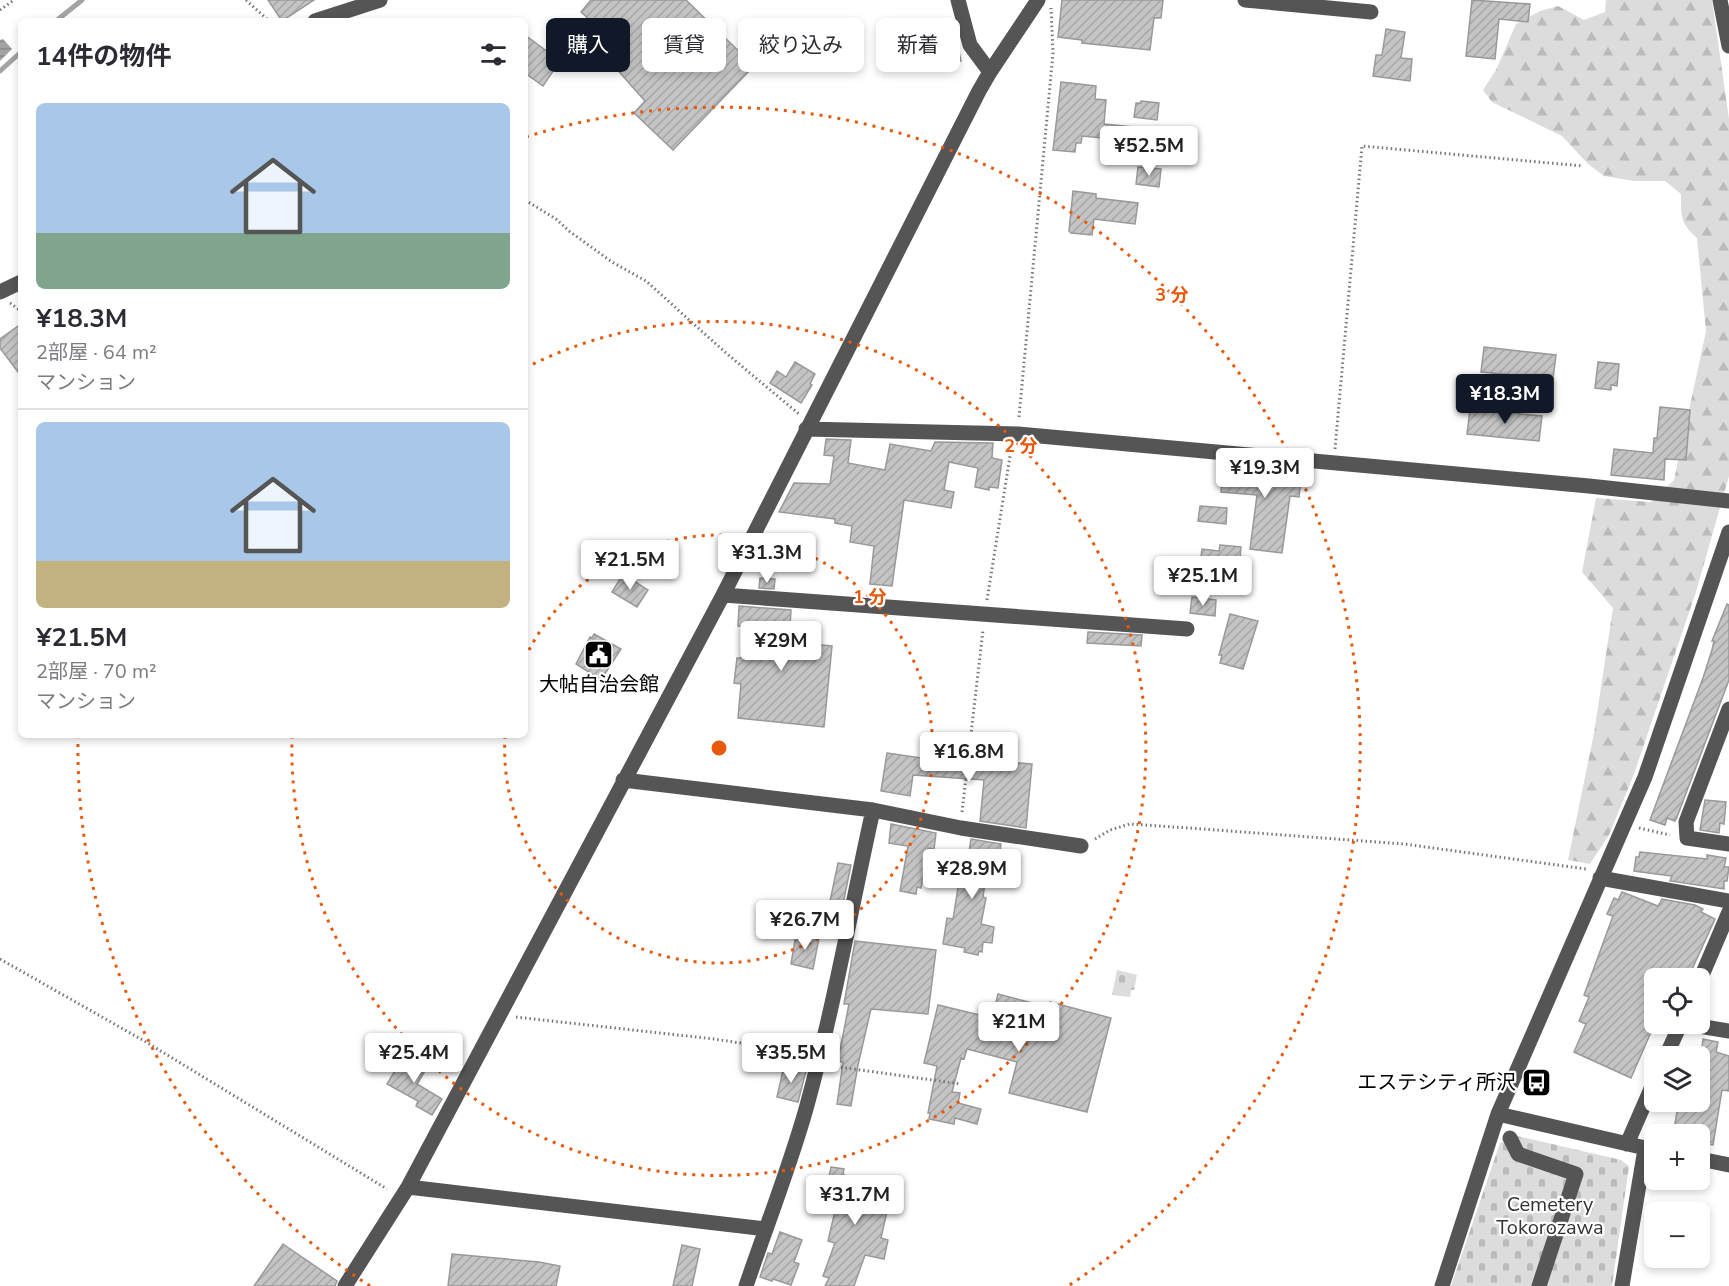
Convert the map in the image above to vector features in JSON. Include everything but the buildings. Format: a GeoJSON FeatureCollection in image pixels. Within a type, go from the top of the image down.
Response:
{"type":"FeatureCollection","features":[{"type":"Feature","properties":{"kind":"street"},"geometry":{"type":"LineString","coordinates":[[324,18],[380,0]]}},
{"type":"Feature","properties":{"kind":"street"},"geometry":{"type":"LineString","coordinates":[[958,0],[970,45],[990,72]]}},
{"type":"Feature","properties":{"kind":"street"},"geometry":{"type":"LineString","coordinates":[[345,1286],[405,1193],[723,595],[990,72],[1038,0]]}},
{"type":"Feature","properties":{"kind":"street"},"geometry":{"type":"LineString","coordinates":[[1245,0],[1371,12]]}},
{"type":"Feature","properties":{"kind":"street"},"geometry":{"type":"LineString","coordinates":[[1720,0],[1729,46]]}},
{"type":"Feature","properties":{"kind":"street"},"geometry":{"type":"LineString","coordinates":[[0,292],[18,283]]}},
{"type":"Feature","properties":{"kind":"street"},"geometry":{"type":"LineString","coordinates":[[808,426],[1018,434],[1729,501]]}},
{"type":"Feature","properties":{"kind":"street"},"geometry":{"type":"LineString","coordinates":[[1442,1286],[1498,1114],[1601,875],[1626,824],[1661,731],[1729,532]]}},
{"type":"Feature","properties":{"kind":"street"},"geometry":{"type":"LineString","coordinates":[[723,595],[1187,629]]}},
{"type":"Feature","properties":{"kind":"street"},"geometry":{"type":"LineString","coordinates":[[1729,709],[1686,822],[1687,838],[1729,844]]}},
{"type":"Feature","properties":{"kind":"street"},"geometry":{"type":"LineString","coordinates":[[623,780],[873,810],[960,828],[1081,846]]}},
{"type":"Feature","properties":{"kind":"street"},"geometry":{"type":"LineString","coordinates":[[746,1286],[799,1132],[818,1062],[873,810]]}},
{"type":"Feature","properties":{"kind":"street"},"geometry":{"type":"LineString","coordinates":[[1601,875],[1729,901]]}},
{"type":"Feature","properties":{"kind":"street"},"geometry":{"type":"LineString","coordinates":[[1705,968],[1729,912]]}},
{"type":"Feature","properties":{"kind":"street"},"geometry":{"type":"LineString","coordinates":[[1710,1028],[1729,1031]]}},
{"type":"Feature","properties":{"kind":"street"},"geometry":{"type":"LineString","coordinates":[[1626,1144],[1644,1104]]}},
{"type":"Feature","properties":{"kind":"street"},"geometry":{"type":"LineString","coordinates":[[1498,1114],[1644,1148]]}},
{"type":"Feature","properties":{"kind":"street"},"geometry":{"type":"LineString","coordinates":[[1510,1138],[1518,1154],[1576,1174],[1539,1286]]}},
{"type":"Feature","properties":{"kind":"street"},"geometry":{"type":"LineString","coordinates":[[1710,1161],[1729,1165]]}},
{"type":"Feature","properties":{"kind":"street"},"geometry":{"type":"LineString","coordinates":[[1622,1286],[1644,1178]]}},
{"type":"Feature","properties":{"kind":"street"},"geometry":{"type":"LineString","coordinates":[[405,1193],[629,1212],[766,1229]]}},
{"type":"Feature","properties":{"kind":"path"},"geometry":{"type":"LineString","coordinates":[[0,10],[14,0]]}},
{"type":"Feature","properties":{"kind":"path"},"geometry":{"type":"LineString","coordinates":[[246,0],[266,18]]}},
{"type":"Feature","properties":{"kind":"path"},"geometry":{"type":"LineString","coordinates":[[1018,434],[1053,53],[1051,0]]}},
{"type":"Feature","properties":{"kind":"path"},"geometry":{"type":"LineString","coordinates":[[1334,462],[1362,146],[1583,166]]}},
{"type":"Feature","properties":{"kind":"path"},"geometry":{"type":"LineString","coordinates":[[528,202],[556,219],[612,262],[646,281],[808,426]]}},
{"type":"Feature","properties":{"kind":"path"},"geometry":{"type":"LineString","coordinates":[[1081,846],[1088,845],[1110,830],[1130,824],[1404,844],[1601,875]]}},
{"type":"Feature","properties":{"kind":"path"},"geometry":{"type":"LineString","coordinates":[[1626,824],[1644,830],[1687,838]]}},
{"type":"Feature","properties":{"kind":"path"},"geometry":{"type":"LineString","coordinates":[[0,959],[405,1193]]}},
{"type":"Feature","properties":{"kind":"path"},"geometry":{"type":"LineString","coordinates":[[499,1015],[756,1045],[840,1068],[961,1084]]}},
{"type":"Feature","properties":{"kind":"green space"},"geometry":{"type":"Polygon","coordinates":[[[1606,0],[1712,0],[1729,119],[1729,476],[1696,592],[1634,774],[1609,835],[1590,864],[1568,860],[1594,733],[1613,608],[1582,572],[1596,498],[1651,502],[1674,480],[1706,331],[1697,238],[1684,223],[1681,194],[1665,181],[1634,181],[1604,176],[1588,164],[1562,136],[1492,102],[1483,90],[1496,70],[1516,24],[1540,11],[1558,6],[1584,20],[1605,12],[1606,0]]]}},
{"type":"Feature","properties":{"kind":"green space"},"geometry":{"type":"Polygon","coordinates":[[[1117,970],[1137,975],[1130,997],[1112,995],[1117,970]]]}},
{"type":"Feature","properties":{"kind":"green space","name":"Cemetery Tokorozawa"},"geometry":{"type":"Polygon","coordinates":[[[1517,1136],[1621,1160],[1629,1166],[1612,1286],[1451,1286],[1500,1143],[1517,1136]]]}},
{"type":"Feature","properties":{"kind":"shaded area"},"geometry":{"type":"Polygon","coordinates":[[[3,39],[12,49],[0,61],[0,40],[3,39]]]}},
{"type":"Feature","properties":{"kind":"waterway"},"geometry":{"type":"LineString","coordinates":[[60,18],[82,0]]}},
{"type":"Feature","properties":{"kind":"waterway"},"geometry":{"type":"LineString","coordinates":[[0,71],[18,55]]}},
{"type":"Feature","properties":{"kind":"place","name":"大帖自治会館"},"geometry":{"type":"Point","coordinates":[599,654]}},
{"type":"Feature","properties":{"kind":"place","name":"エステシティ所沢"},"geometry":{"type":"Point","coordinates":[1537,1082]}}]}
